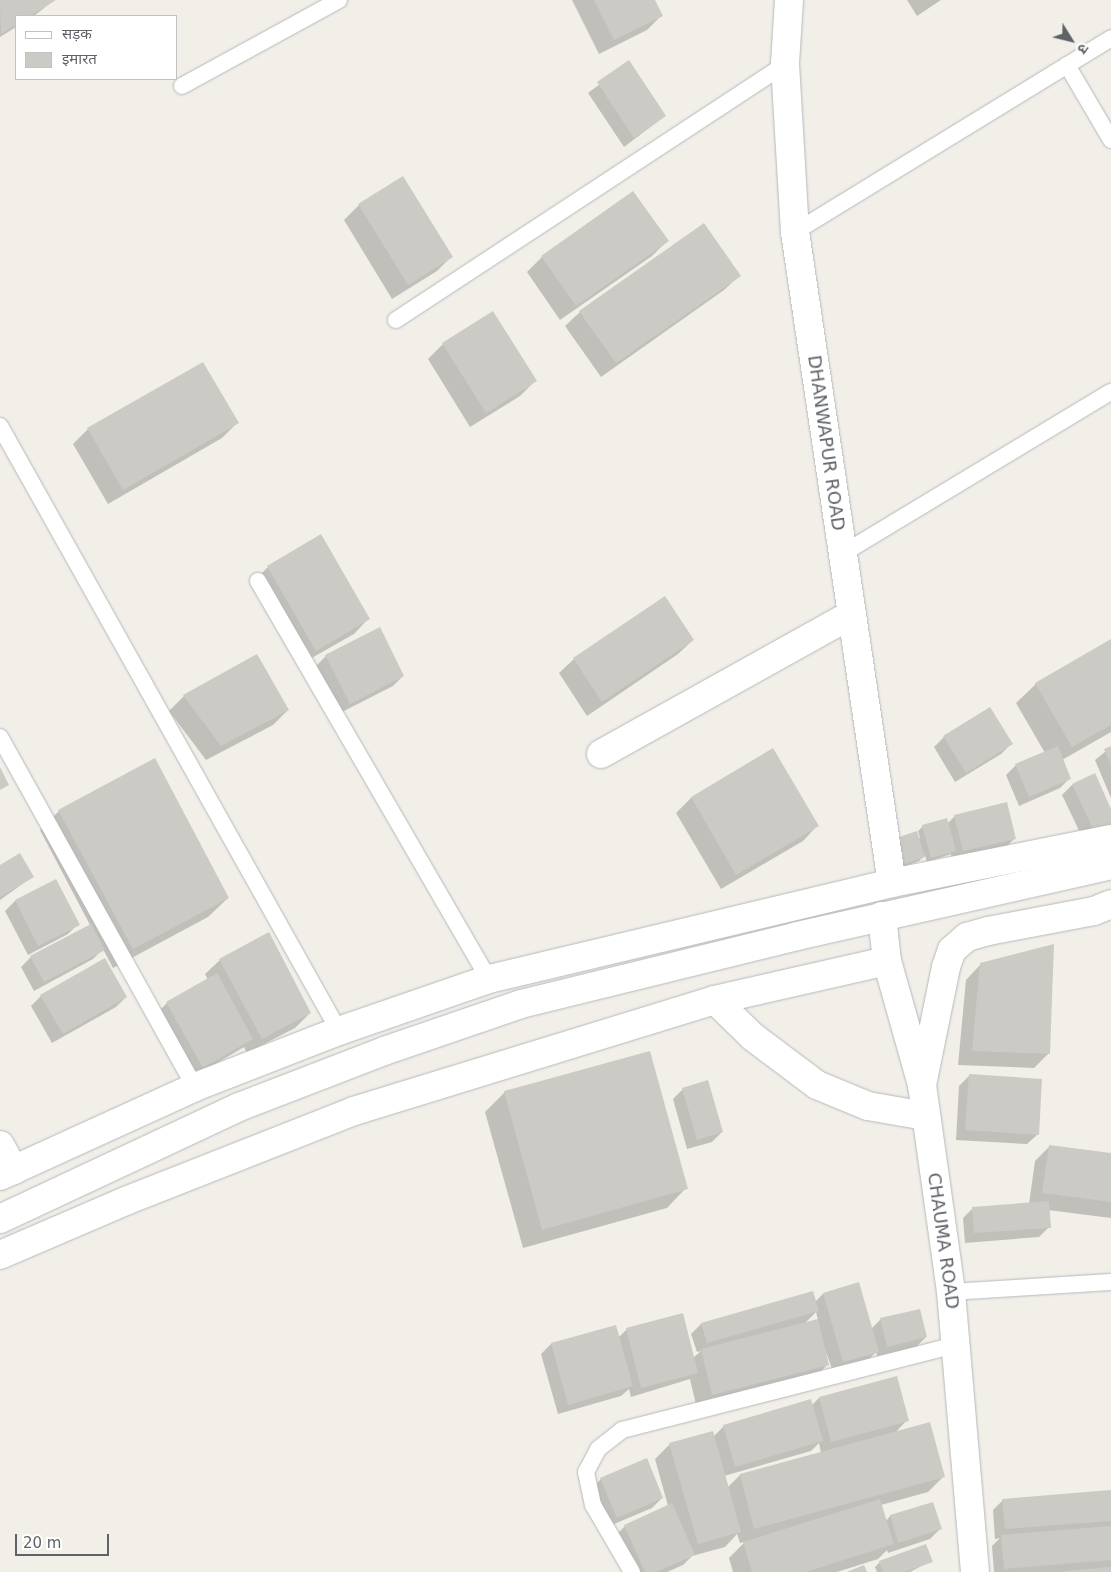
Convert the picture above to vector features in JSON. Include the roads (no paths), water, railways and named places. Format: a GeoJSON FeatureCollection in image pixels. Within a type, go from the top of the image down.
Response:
{"type":"FeatureCollection","features":[{"type":"Feature","properties":{"kind":"street","name":"DHANWAPUR ROAD"},"geometry":{"type":"LineString","coordinates":[[789,0],[785,64],[794,232],[892,883]]}},
{"type":"Feature","properties":{"kind":"street"},"geometry":{"type":"LineString","coordinates":[[601,754],[851,615]]}},
{"type":"Feature","properties":{"kind":"street"},"geometry":{"type":"LineString","coordinates":[[0,1145],[7,1173],[195,1087],[339,1031],[489,979],[892,883],[1111,839]]}},
{"type":"Feature","properties":{"kind":"street"},"geometry":{"type":"LineString","coordinates":[[0,1219],[239,1107],[384,1051],[521,1004],[797,936],[1111,865]]}},
{"type":"Feature","properties":{"kind":"street"},"geometry":{"type":"LineString","coordinates":[[922,1086],[946,967],[952,950],[967,937],[1094,911],[1111,904]]}},
{"type":"Feature","properties":{"kind":"street","name":"CHAUMA ROAD"},"geometry":{"type":"LineString","coordinates":[[882,916],[886,961],[922,1086],[924,1116],[951,1292],[975,1572]]}},
{"type":"Feature","properties":{"kind":"street"},"geometry":{"type":"LineString","coordinates":[[0,1255],[128,1200],[354,1111],[715,1000],[886,961]]}},
{"type":"Feature","properties":{"kind":"street"},"geometry":{"type":"LineString","coordinates":[[715,1000],[753,1037],[817,1086],[868,1106],[924,1116]]}},
{"type":"Feature","properties":{"kind":"lane"},"geometry":{"type":"LineString","coordinates":[[182,86],[339,0]]}},
{"type":"Feature","properties":{"kind":"lane"},"geometry":{"type":"LineString","coordinates":[[794,232],[1111,38]]}},
{"type":"Feature","properties":{"kind":"lane"},"geometry":{"type":"LineString","coordinates":[[396,320],[785,64]]}},
{"type":"Feature","properties":{"kind":"lane"},"geometry":{"type":"LineString","coordinates":[[1066,65],[1111,140]]}},
{"type":"Feature","properties":{"kind":"lane"},"geometry":{"type":"LineString","coordinates":[[842,554],[1111,392]]}},
{"type":"Feature","properties":{"kind":"lane"},"geometry":{"type":"LineString","coordinates":[[0,426],[339,1031]]}},
{"type":"Feature","properties":{"kind":"lane"},"geometry":{"type":"LineString","coordinates":[[258,581],[489,979]]}},
{"type":"Feature","properties":{"kind":"lane"},"geometry":{"type":"LineString","coordinates":[[0,737],[195,1087]]}},
{"type":"Feature","properties":{"kind":"lane"},"geometry":{"type":"LineString","coordinates":[[951,1292],[1111,1282]]}},
{"type":"Feature","properties":{"kind":"lane"},"geometry":{"type":"LineString","coordinates":[[632,1572],[593,1505],[586,1472],[598,1449],[622,1430],[956,1345]]}}]}
